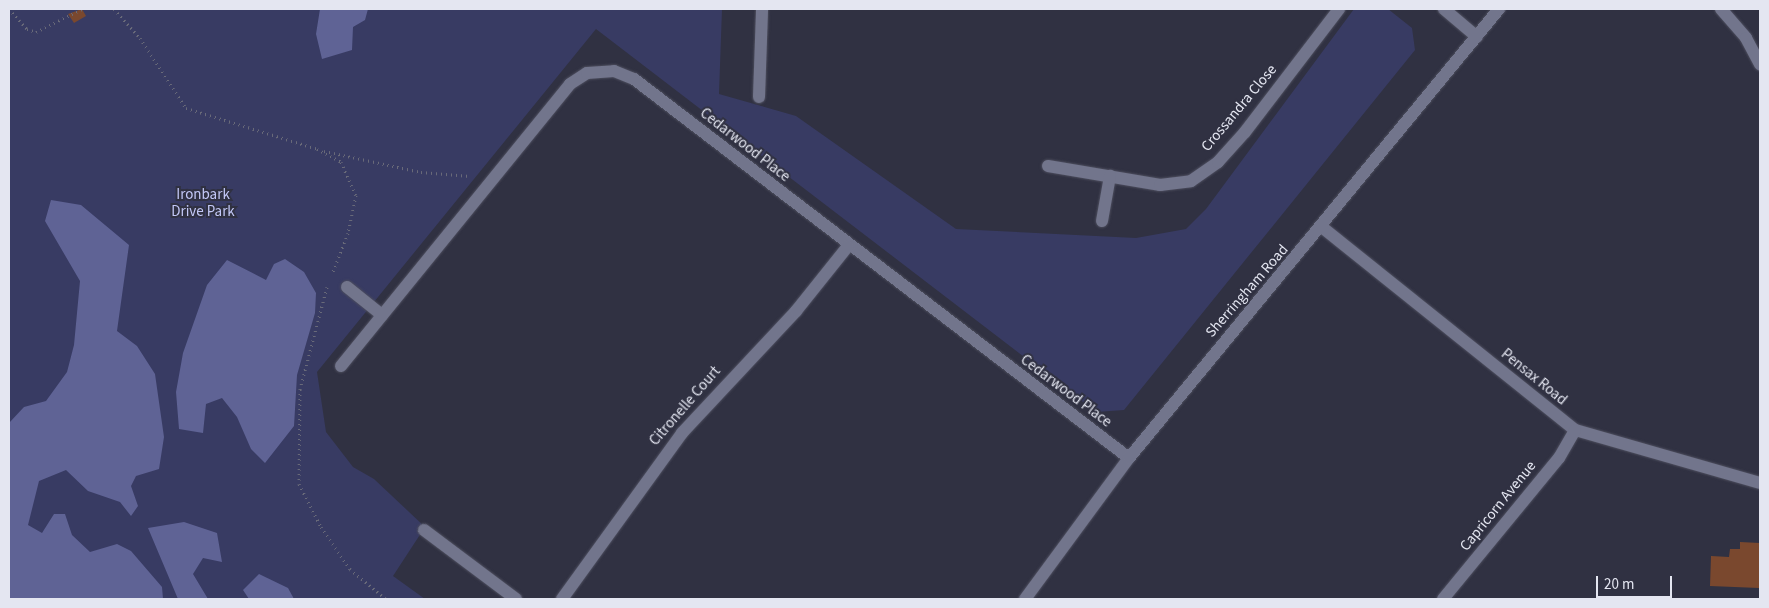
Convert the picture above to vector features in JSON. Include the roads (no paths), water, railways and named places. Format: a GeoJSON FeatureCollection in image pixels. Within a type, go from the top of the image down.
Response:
{"type":"FeatureCollection","features":[{"type":"Feature","properties":{"kind":"street"},"geometry":{"type":"LineString","coordinates":[[759,97],[762,9]]}},
{"type":"Feature","properties":{"kind":"street","name":"Crossandra Close"},"geometry":{"type":"LineString","coordinates":[[1048,166],[1172,186],[1199,176],[1245,132],[1339,9]]}},
{"type":"Feature","properties":{"kind":"street"},"geometry":{"type":"LineString","coordinates":[[1444,9],[1477,37]]}},
{"type":"Feature","properties":{"kind":"street","name":"Sherringham Road"},"geometry":{"type":"LineString","coordinates":[[1026,599],[1129,458],[1323,228],[1499,9]]}},
{"type":"Feature","properties":{"kind":"street"},"geometry":{"type":"LineString","coordinates":[[1720,9],[1746,38],[1760,64]]}},
{"type":"Feature","properties":{"kind":"street","name":"Cedarwood Place"},"geometry":{"type":"LineString","coordinates":[[341,366],[570,84],[596,71],[634,79],[848,246],[1129,458]]}},
{"type":"Feature","properties":{"kind":"street"},"geometry":{"type":"LineString","coordinates":[[1102,221],[1110,176]]}},
{"type":"Feature","properties":{"kind":"street","name":"Pensax Road"},"geometry":{"type":"LineString","coordinates":[[1323,228],[1575,430],[1760,483]]}},
{"type":"Feature","properties":{"kind":"street","name":"Citronelle Court"},"geometry":{"type":"LineString","coordinates":[[562,599],[682,433],[796,311],[848,246]]}},
{"type":"Feature","properties":{"kind":"street"},"geometry":{"type":"LineString","coordinates":[[347,287],[382,315]]}},
{"type":"Feature","properties":{"kind":"street","name":"Capricorn Avenue"},"geometry":{"type":"LineString","coordinates":[[1443,599],[1558,458],[1575,430]]}},
{"type":"Feature","properties":{"kind":"street"},"geometry":{"type":"LineString","coordinates":[[424,530],[516,599]]}},
{"type":"Feature","properties":{"kind":"park label","name":"Ironbark Drive Park"},"geometry":{"type":"Point","coordinates":[203,202]}}]}
